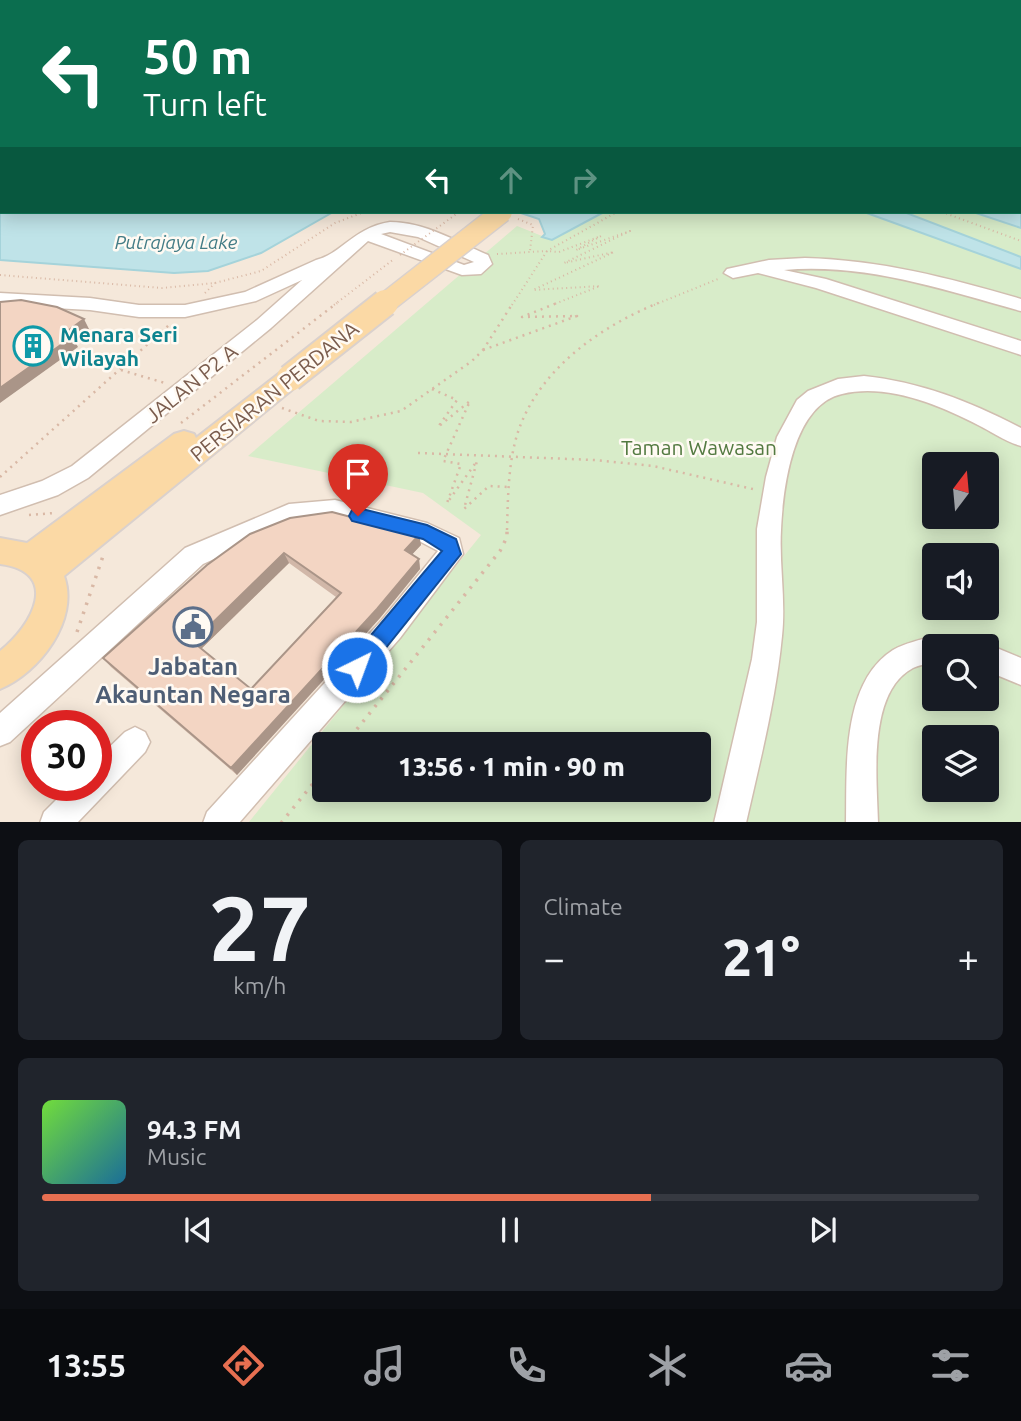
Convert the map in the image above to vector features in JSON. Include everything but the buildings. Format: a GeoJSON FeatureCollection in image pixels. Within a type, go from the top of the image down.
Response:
{"type":"FeatureCollection","features":[{"type":"Feature","properties":{"kind":"main road","name":"PERSIARAN PERDANA"},"geometry":{"type":"LineString","coordinates":[[280,396],[479,214]]}},
{"type":"Feature","properties":{"kind":"main road","name":"PERSIARAN PERDANA"},"geometry":{"type":"LineString","coordinates":[[40,564],[280,396],[506,214]]}},
{"type":"Feature","properties":{"kind":"main road"},"geometry":{"type":"LineString","coordinates":[[0,551],[14,551],[40,564],[53,592],[48,616],[36,639],[0,672]]}},
{"type":"Feature","properties":{"kind":"street","name":"JALAN P2 A"},"geometry":{"type":"LineString","coordinates":[[0,505],[50,488],[80,472],[367,235],[390,227],[407,228],[482,259],[483,264],[475,270],[462,270],[367,235]]}},
{"type":"Feature","properties":{"kind":"street"},"geometry":{"type":"LineString","coordinates":[[0,299],[90,304],[139,311],[185,311],[250,297],[280,285],[345,251]]}},
{"type":"Feature","properties":{"kind":"street"},"geometry":{"type":"LineString","coordinates":[[741,271],[802,262],[881,270],[941,282],[1021,304]]}},
{"type":"Feature","properties":{"kind":"street"},"geometry":{"type":"LineString","coordinates":[[741,271],[820,283],[1021,348]]}},
{"type":"Feature","properties":{"kind":"street"},"geometry":{"type":"LineString","coordinates":[[730,822],[745,763],[769,634],[769,530],[774,493],[789,436],[798,417],[814,397],[840,388],[889,385],[947,402],[1021,438]]}},
{"type":"Feature","properties":{"kind":"street"},"geometry":{"type":"LineString","coordinates":[[0,732],[194,556],[289,514],[335,510],[427,533],[450,545],[452,554],[391,629],[218,822]]}},
{"type":"Feature","properties":{"kind":"street"},"geometry":{"type":"LineString","coordinates":[[862,822],[864,719],[870,700],[890,669],[903,659],[922,653]]}},
{"type":"Feature","properties":{"kind":"street"},"geometry":{"type":"LineString","coordinates":[[999,662],[1021,672]]}},
{"type":"Feature","properties":{"kind":"street"},"geometry":{"type":"LineString","coordinates":[[112,765],[135,741]]}},
{"type":"Feature","properties":{"kind":"street"},"geometry":{"type":"LineString","coordinates":[[55,822],[77,801]]}},
{"type":"Feature","properties":{"kind":"path"},"geometry":{"type":"LineString","coordinates":[[0,275],[162,288],[215,283],[261,271],[335,223],[359,214]]}},
{"type":"Feature","properties":{"kind":"path"},"geometry":{"type":"LineString","coordinates":[[175,428],[456,214]]}},
{"type":"Feature","properties":{"kind":"path"},"geometry":{"type":"LineString","coordinates":[[506,214],[533,225],[530,253]]}},
{"type":"Feature","properties":{"kind":"path"},"geometry":{"type":"LineString","coordinates":[[280,396],[318,421],[351,422],[401,411],[472,361],[483,350],[547,251],[613,214]]}},
{"type":"Feature","properties":{"kind":"path"},"geometry":{"type":"LineString","coordinates":[[947,214],[1021,241]]}},
{"type":"Feature","properties":{"kind":"path"},"geometry":{"type":"LineString","coordinates":[[483,350],[577,316],[522,317],[600,286],[533,290],[614,252],[564,263],[630,231],[576,250],[601,236],[559,252],[497,254]]}},
{"type":"Feature","properties":{"kind":"path"},"geometry":{"type":"LineString","coordinates":[[355,732],[500,551],[507,537],[508,487],[519,429],[547,378],[579,349],[629,315],[741,271]]}},
{"type":"Feature","properties":{"kind":"path"},"geometry":{"type":"LineString","coordinates":[[0,477],[215,283]]}},
{"type":"Feature","properties":{"kind":"path"},"geometry":{"type":"LineString","coordinates":[[119,369],[185,388]]}},
{"type":"Feature","properties":{"kind":"path"},"geometry":{"type":"LineString","coordinates":[[432,389],[457,400],[438,427],[470,401],[443,461],[461,464],[447,503],[477,461],[464,509],[489,486],[508,487]]}},
{"type":"Feature","properties":{"kind":"path"},"geometry":{"type":"LineString","coordinates":[[418,453],[595,460],[653,466],[774,493]]}},
{"type":"Feature","properties":{"kind":"path"},"geometry":{"type":"LineString","coordinates":[[19,518],[54,513]]}},
{"type":"Feature","properties":{"kind":"path"},"geometry":{"type":"LineString","coordinates":[[72,642],[93,594],[104,554]]}},
{"type":"Feature","properties":{"kind":"path"},"geometry":{"type":"LineString","coordinates":[[281,822],[312,785]]}},
{"type":"Feature","properties":{"kind":"shaded area","name":"Taman Wawasan"},"geometry":{"type":"Polygon","coordinates":[[[245,214],[1021,214],[1021,822],[0,822],[0,226],[245,214]]]}},
{"type":"Feature","properties":{"kind":"green space","name":"Taman Wawasan"},"geometry":{"type":"Polygon","coordinates":[[[600,214],[979,214],[1021,228],[1021,822],[249,822],[312,744],[312,802],[711,802],[711,732],[322,732],[481,535],[423,493],[248,456],[517,226],[552,240],[600,214]]]}},
{"type":"Feature","properties":{"kind":"water","name":"Putrajaya Lake"},"geometry":{"type":"Polygon","coordinates":[[[0,214],[329,214],[261,253],[208,271],[174,273],[0,260],[0,214]]]}},
{"type":"Feature","properties":{"kind":"water"},"geometry":{"type":"Polygon","coordinates":[[[524,214],[600,214],[552,240],[542,237],[545,234],[539,219],[524,214]]]}},
{"type":"Feature","properties":{"kind":"water"},"geometry":{"type":"Polygon","coordinates":[[[870,214],[909,214],[1021,257],[1021,269],[870,214]]]}},
{"type":"Feature","properties":{"kind":"water"},"geometry":{"type":"Polygon","coordinates":[[[979,214],[1021,214],[1021,228],[979,214]]]}},
{"type":"Feature","properties":{"kind":"place","name":"Menara Seri Wilayah"},"geometry":{"type":"Point","coordinates":[33,346]}},
{"type":"Feature","properties":{"kind":"place","name":"Jabatan Akauntan Negara"},"geometry":{"type":"Point","coordinates":[193,627]}},
{"type":"Feature","properties":{"kind":"route"},"geometry":{"type":"LineString","coordinates":[[357,667],[452,554],[450,545],[427,533],[358,516]]}}]}
